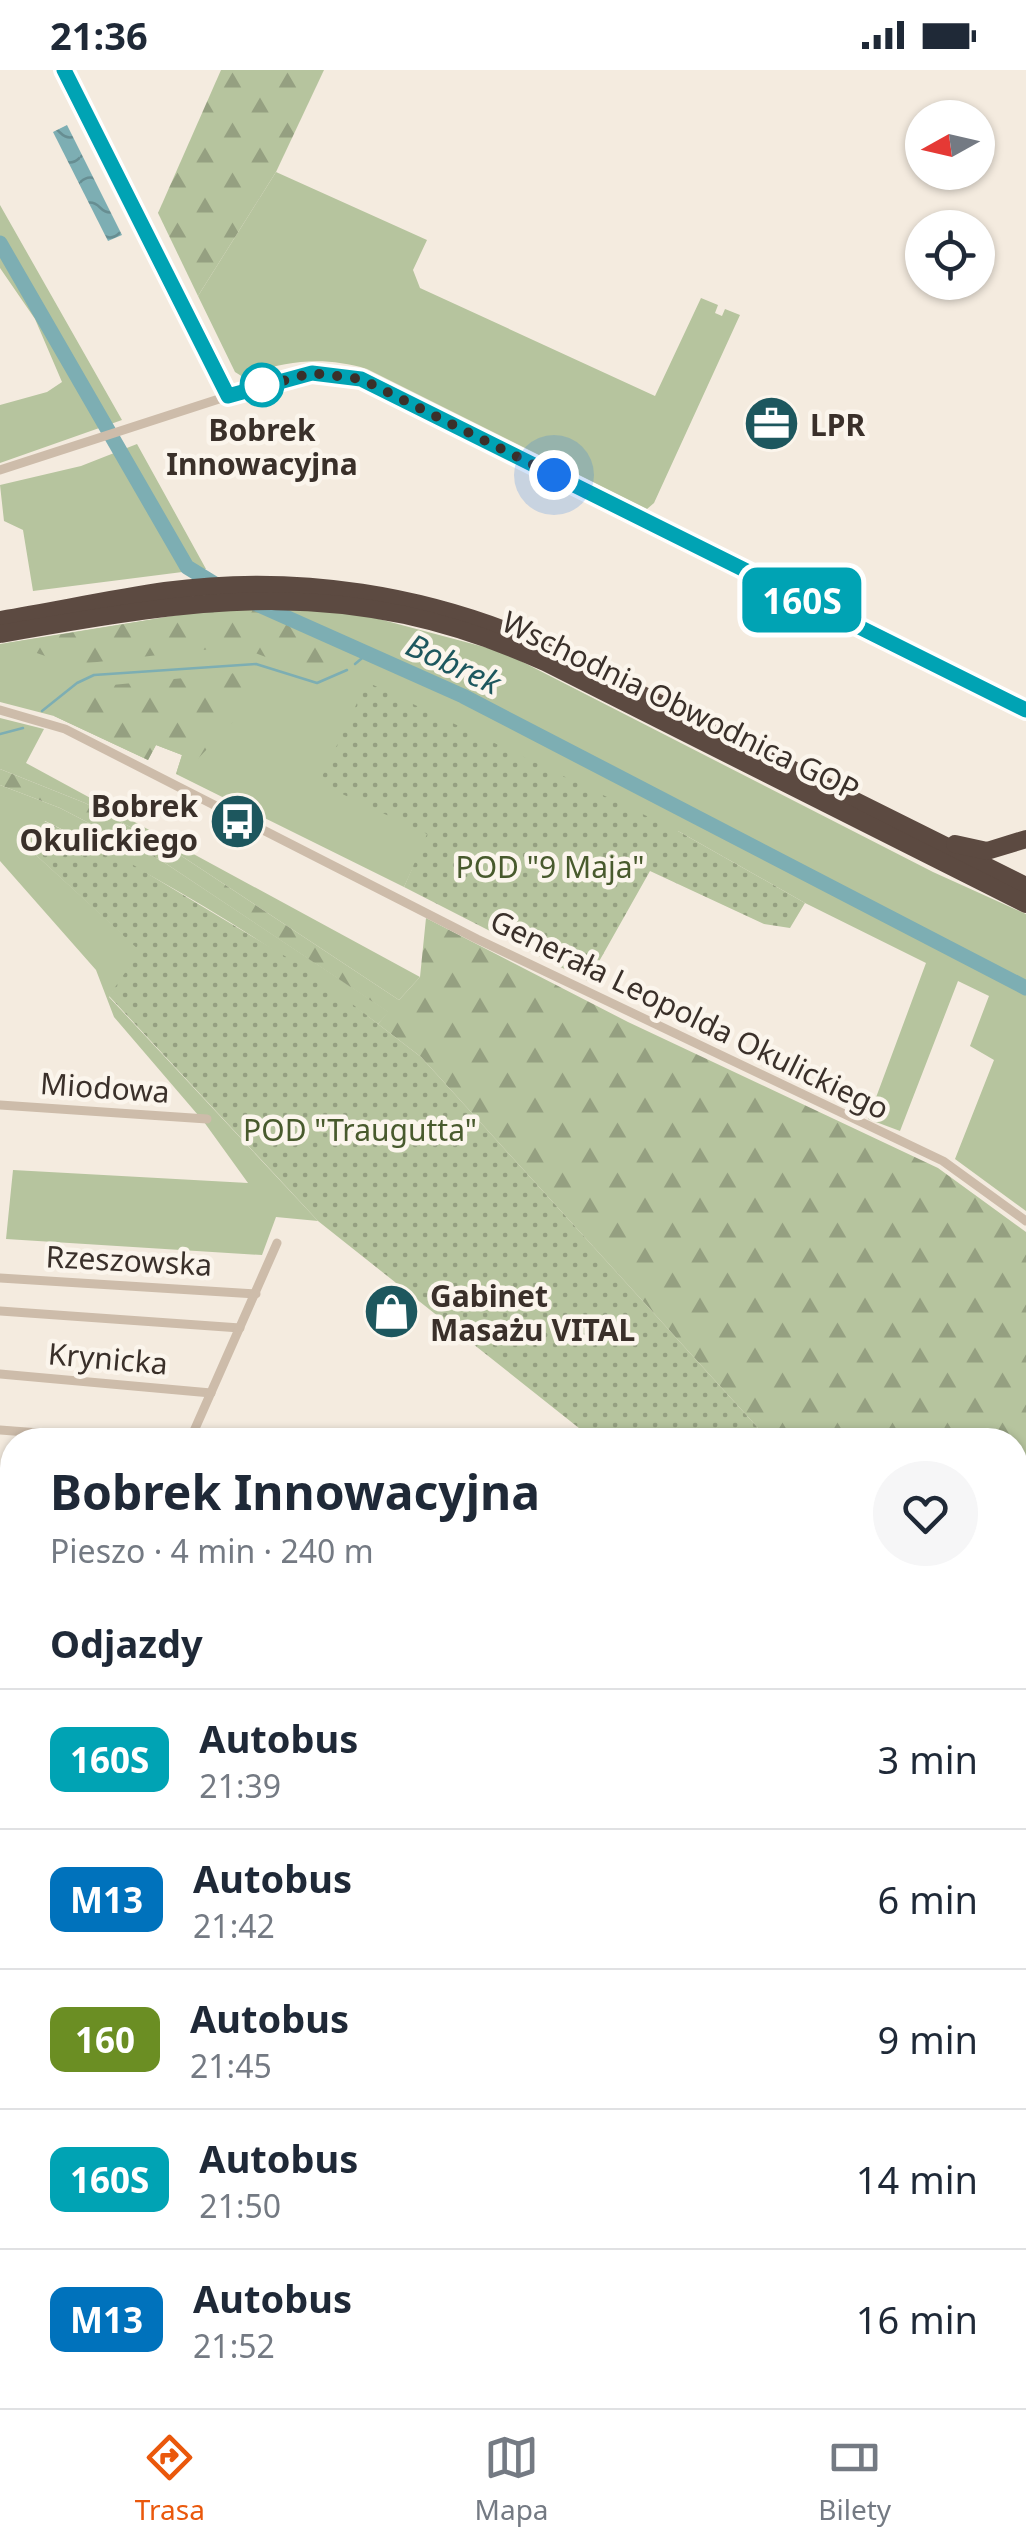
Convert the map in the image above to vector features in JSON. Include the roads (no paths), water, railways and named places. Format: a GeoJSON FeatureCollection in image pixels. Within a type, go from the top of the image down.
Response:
{"type":"FeatureCollection","features":[{"type":"Feature","properties":{"kind":"highway","name":"Wschodnia Obwodnica GOP"},"geometry":{"type":"LineString","coordinates":[[0,620],[166,591],[285,585],[398,598],[522,636],[1026,886]]}},
{"type":"Feature","properties":{"kind":"highway","name":"Wschodnia Obwodnica GOP"},"geometry":{"type":"LineString","coordinates":[[0,634],[194,602],[299,599],[414,617],[502,643],[1026,904]]}},
{"type":"Feature","properties":{"kind":"highway"},"geometry":{"type":"LineString","coordinates":[[892,822],[970,850],[1000,850],[1026,839]]}},
{"type":"Feature","properties":{"kind":"street"},"geometry":{"type":"LineString","coordinates":[[64,70],[228,396]]}},
{"type":"Feature","properties":{"kind":"street"},"geometry":{"type":"LineString","coordinates":[[0,470],[312,373],[361,379],[1026,710]]}},
{"type":"Feature","properties":{"kind":"street","name":"Generała Leopolda Okulickiego"},"geometry":{"type":"LineString","coordinates":[[0,710],[65,729],[476,939],[944,1161],[1026,1221]]}},
{"type":"Feature","properties":{"kind":"street","name":"Miodowa"},"geometry":{"type":"LineString","coordinates":[[0,1105],[207,1119]]}},
{"type":"Feature","properties":{"kind":"street"},"geometry":{"type":"LineString","coordinates":[[195,1428],[277,1243]]}},
{"type":"Feature","properties":{"kind":"street","name":"Rzeszowska"},"geometry":{"type":"LineString","coordinates":[[0,1278],[256,1294]]}},
{"type":"Feature","properties":{"kind":"street"},"geometry":{"type":"LineString","coordinates":[[0,1311],[240,1328]]}},
{"type":"Feature","properties":{"kind":"street","name":"Krynicka"},"geometry":{"type":"LineString","coordinates":[[0,1374],[211,1394]]}},
{"type":"Feature","properties":{"kind":"water"},"geometry":{"type":"Polygon","coordinates":[[[67,125],[122,235],[108,241],[53,132],[67,125]]]}},
{"type":"Feature","properties":{"kind":"waterway","name":"Bobrek"},"geometry":{"type":"LineString","coordinates":[[0,243],[187,567],[218,586]]}},
{"type":"Feature","properties":{"kind":"waterway","name":"Bobrek"},"geometry":{"type":"LineString","coordinates":[[252,602],[463,696],[1026,988]]}},
{"type":"Feature","properties":{"kind":"waterway"},"geometry":{"type":"LineString","coordinates":[[355,664],[367,654]]}},
{"type":"Feature","properties":{"kind":"waterway"},"geometry":{"type":"LineString","coordinates":[[42,711],[77,683],[94,675],[256,664],[317,683],[347,670]]}},
{"type":"Feature","properties":{"kind":"waterway"},"geometry":{"type":"LineString","coordinates":[[0,734],[23,728]]}},
{"type":"Feature","properties":{"kind":"place","name":"Bobrek Innowacyjna"},"geometry":{"type":"Point","coordinates":[262,385]}},
{"type":"Feature","properties":{"kind":"place","name":"LPR"},"geometry":{"type":"Point","coordinates":[771,424]}},
{"type":"Feature","properties":{"kind":"place","name":"Bobrek Okulickiego"},"geometry":{"type":"Point","coordinates":[237,822]}},
{"type":"Feature","properties":{"kind":"place","name":"Gabinet Masażu VITAL"},"geometry":{"type":"Point","coordinates":[391,1312]}},
{"type":"Feature","properties":{"kind":"park label","name":"POD \"9 Maja\""},"geometry":{"type":"Point","coordinates":[550,866]}},
{"type":"Feature","properties":{"kind":"park label","name":"POD \"Traugutta\""},"geometry":{"type":"Point","coordinates":[360,1129]}}]}
